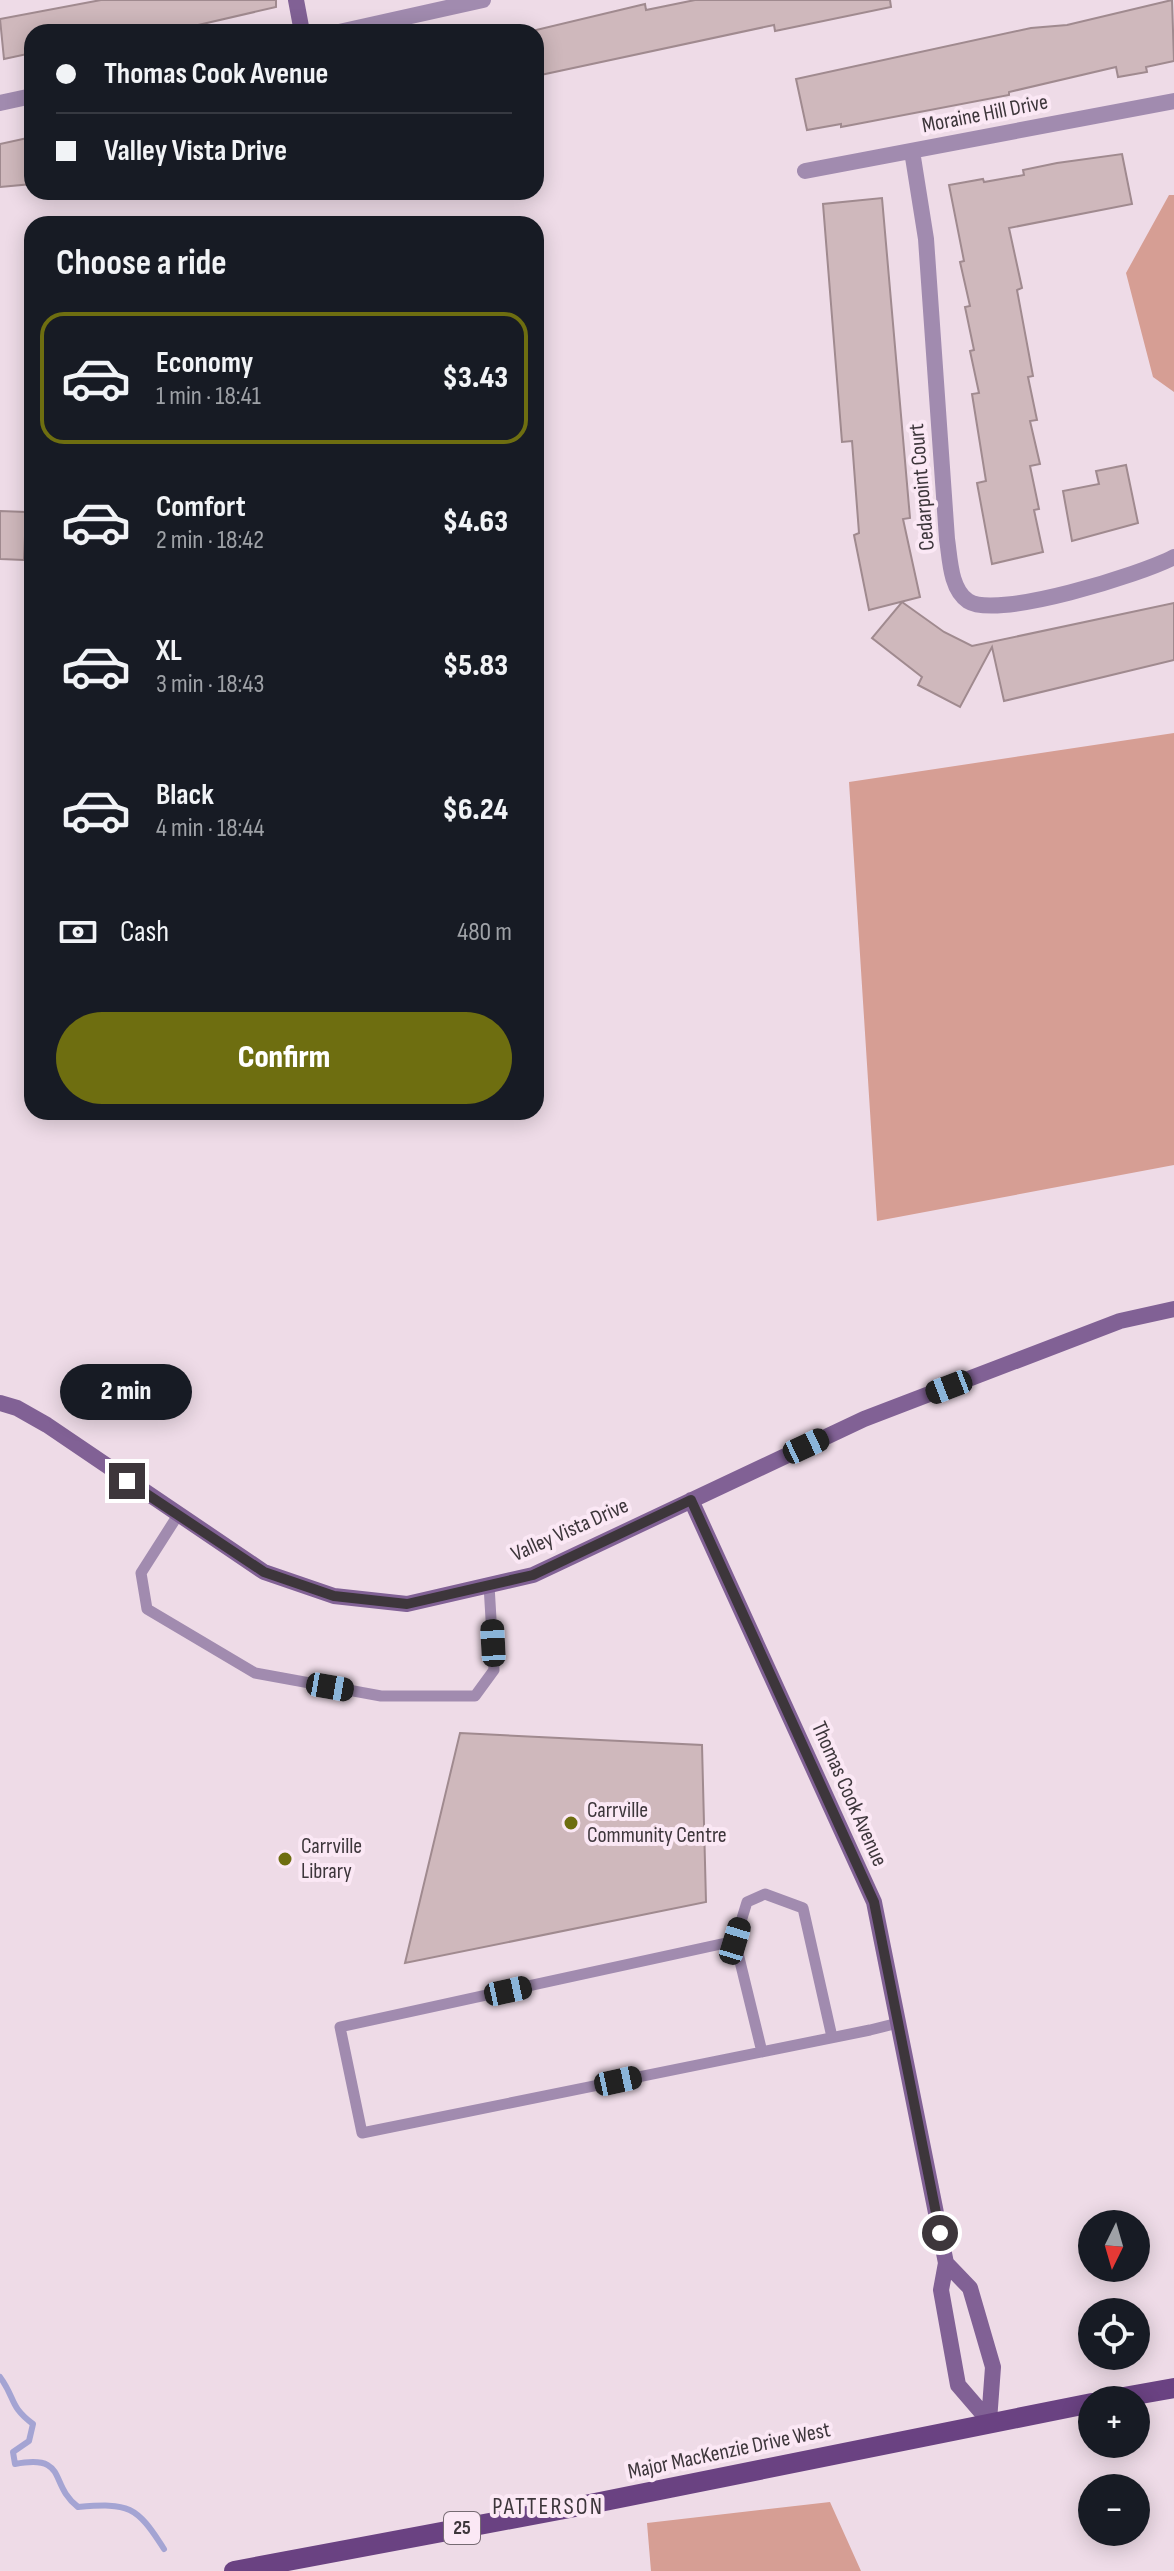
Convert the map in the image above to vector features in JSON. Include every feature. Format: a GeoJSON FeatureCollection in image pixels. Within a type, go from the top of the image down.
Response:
{"type":"FeatureCollection","features":[{"type":"Feature","properties":{"kind":"main road"},"geometry":{"type":"LineString","coordinates":[[1150,2392],[1174,2388]]}},
{"type":"Feature","properties":{"kind":"main road","name":"Major MacKenzie Drive West"},"geometry":{"type":"LineString","coordinates":[[234,2571],[575,2507],[1078,2405]]}},
{"type":"Feature","properties":{"kind":"street"},"geometry":{"type":"LineString","coordinates":[[296,0],[300,24]]}},
{"type":"Feature","properties":{"kind":"street"},"geometry":{"type":"LineString","coordinates":[[375,24],[483,0]]}},
{"type":"Feature","properties":{"kind":"street"},"geometry":{"type":"LineString","coordinates":[[0,103],[24,98]]}},
{"type":"Feature","properties":{"kind":"street","name":"Moraine Hill Drive"},"geometry":{"type":"LineString","coordinates":[[805,171],[1174,101]]}},
{"type":"Feature","properties":{"kind":"street","name":"Cedarpoint Court"},"geometry":{"type":"LineString","coordinates":[[912,151],[926,239],[947,539],[956,587],[961,595],[978,606],[1004,606],[1128,578],[1174,557]]}},
{"type":"Feature","properties":{"kind":"street","name":"Valley Vista Drive"},"geometry":{"type":"LineString","coordinates":[[0,1403],[17,1408],[47,1425],[264,1572],[334,1596],[407,1604],[533,1575],[864,1419],[1120,1321],[1174,1309]]}},
{"type":"Feature","properties":{"kind":"street","name":"Thomas Cook Avenue"},"geometry":{"type":"LineString","coordinates":[[691,1500],[874,1902],[946,2263],[941,2290],[958,2385],[989,2421]]}},
{"type":"Feature","properties":{"kind":"street","name":"Thomas Cook Avenue"},"geometry":{"type":"LineString","coordinates":[[946,2263],[970,2288],[993,2367],[989,2421]]}},
{"type":"Feature","properties":{"kind":"lane"},"geometry":{"type":"LineString","coordinates":[[178,1515],[141,1573],[147,1609],[255,1673],[381,1696],[475,1696],[494,1670],[489,1585]]}},
{"type":"Feature","properties":{"kind":"lane"},"geometry":{"type":"LineString","coordinates":[[762,2052],[735,1941],[747,1902],[765,1894],[803,1908],[832,2037]]}},
{"type":"Feature","properties":{"kind":"lane"},"geometry":{"type":"LineString","coordinates":[[735,1941],[340,2027],[362,2133],[898,2023]]}},
{"type":"Feature","properties":{"kind":"shaded area"},"geometry":{"type":"Polygon","coordinates":[[[1169,195],[1174,195],[1174,392],[1153,377],[1126,273],[1169,195]]]}},
{"type":"Feature","properties":{"kind":"shaded area"},"geometry":{"type":"Polygon","coordinates":[[[1174,733],[1174,1165],[877,1221],[849,782],[1174,733]]]}},
{"type":"Feature","properties":{"kind":"shaded area"},"geometry":{"type":"Polygon","coordinates":[[[830,2502],[861,2571],[651,2571],[647,2523],[830,2502]]]}},
{"type":"Feature","properties":{"kind":"building"},"geometry":{"type":"Polygon","coordinates":[[[101,0],[276,0],[276,7],[203,24],[24,24],[24,55],[4,59],[0,19],[101,0]]]}},
{"type":"Feature","properties":{"kind":"building"},"geometry":{"type":"Polygon","coordinates":[[[695,0],[890,0],[891,7],[775,31],[774,25],[544,74],[544,28],[645,4],[646,10],[695,0]]]}},
{"type":"Feature","properties":{"kind":"building"},"geometry":{"type":"Polygon","coordinates":[[[1172,0],[1174,61],[1146,67],[1147,72],[1118,77],[1116,67],[1009,92],[1009,95],[841,127],[841,124],[807,130],[796,79],[1031,28],[1067,25],[1172,0]]]}},
{"type":"Feature","properties":{"kind":"building"},"geometry":{"type":"Polygon","coordinates":[[[24,139],[24,185],[0,187],[0,144],[24,139]]]}},
{"type":"Feature","properties":{"kind":"building"},"geometry":{"type":"Polygon","coordinates":[[[1122,154],[1132,204],[1009,228],[1022,288],[1017,290],[1033,376],[1028,377],[1037,420],[1030,421],[1040,464],[1030,466],[1039,509],[1034,510],[1043,552],[992,564],[977,483],[986,481],[972,394],[979,393],[965,307],[970,306],[949,185],[1024,175],[1023,170],[1122,154]]]}},
{"type":"Feature","properties":{"kind":"building"},"geometry":{"type":"Polygon","coordinates":[[[882,198],[910,518],[903,519],[920,597],[869,610],[854,535],[859,533],[852,441],[842,442],[823,204],[882,198]]]}},
{"type":"Feature","properties":{"kind":"building"},"geometry":{"type":"Polygon","coordinates":[[[1126,465],[1138,523],[1072,541],[1063,491],[1099,484],[1096,471],[1126,465]]]}},
{"type":"Feature","properties":{"kind":"building"},"geometry":{"type":"Polygon","coordinates":[[[0,511],[24,512],[24,560],[0,559],[0,511]]]}},
{"type":"Feature","properties":{"kind":"building"},"geometry":{"type":"Polygon","coordinates":[[[902,602],[944,632],[972,646],[1174,603],[1174,660],[1004,701],[992,647],[960,707],[918,685],[922,677],[872,638],[902,602]]]}},
{"type":"Feature","properties":{"kind":"building","name":"Carrville Community Centre"},"geometry":{"type":"Polygon","coordinates":[[[460,1733],[702,1745],[706,1902],[405,1963],[460,1733]]]}},
{"type":"Feature","properties":{"kind":"waterway"},"geometry":{"type":"LineString","coordinates":[[0,2377],[16,2407],[33,2424],[29,2441],[13,2452],[15,2464],[32,2462],[51,2467],[69,2498],[78,2507],[109,2506],[130,2510],[146,2523],[164,2549]]}},
{"type":"Feature","properties":{"kind":"place","name":"Carrville Community Centre"},"geometry":{"type":"Point","coordinates":[571,1823]}},
{"type":"Feature","properties":{"kind":"place","name":"Carrville Library"},"geometry":{"type":"Point","coordinates":[285,1859]}},
{"type":"Feature","properties":{"kind":"district","name":"PATTERSON"},"geometry":{"type":"Point","coordinates":[548,2506]}},
{"type":"Feature","properties":{"kind":"route"},"geometry":{"type":"LineString","coordinates":[[127,1481],[264,1572],[334,1596],[407,1604],[533,1575],[691,1500],[874,1902],[940,2233]]}}]}
